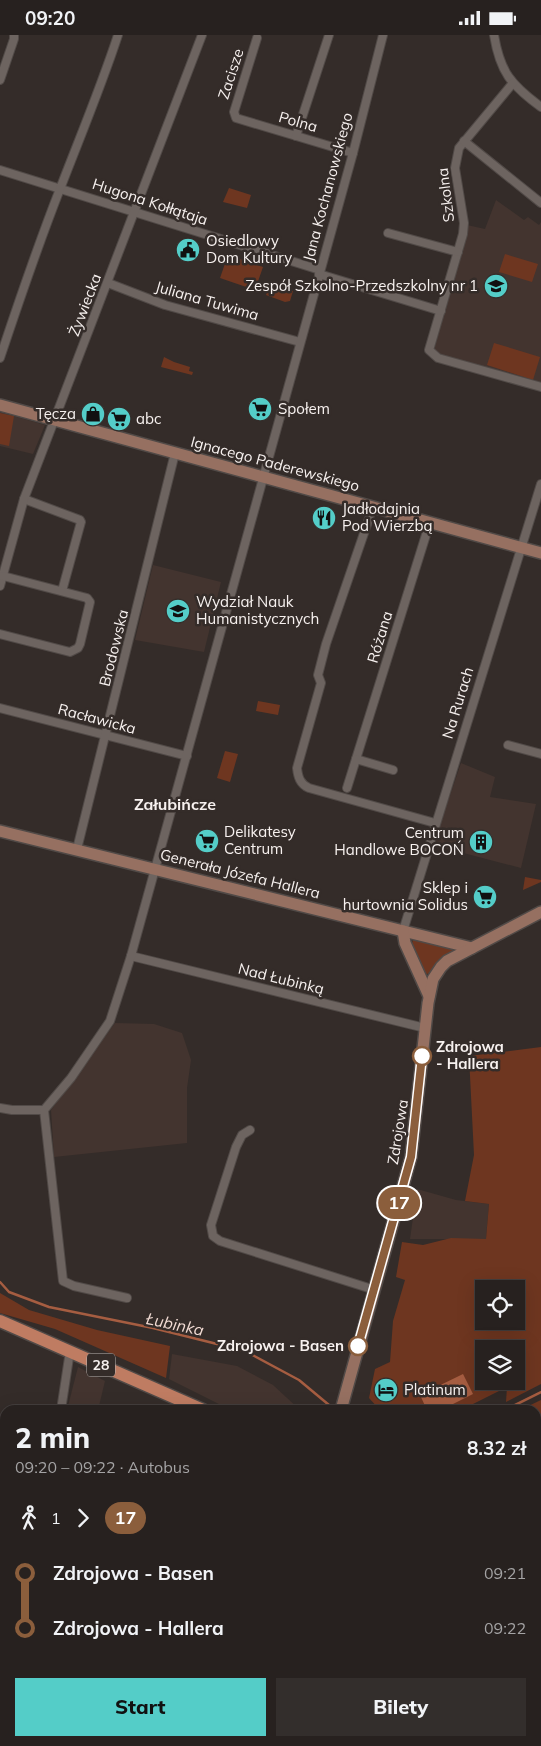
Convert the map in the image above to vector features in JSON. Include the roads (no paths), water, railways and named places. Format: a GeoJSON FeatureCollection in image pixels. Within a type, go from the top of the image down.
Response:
{"type":"FeatureCollection","features":[{"type":"Feature","properties":{"kind":"main road","name":"28"},"geometry":{"type":"LineString","coordinates":[[0,1321],[192,1405]]}},
{"type":"Feature","properties":{"kind":"street"},"geometry":{"type":"LineString","coordinates":[[0,80],[14,35]]}},
{"type":"Feature","properties":{"kind":"street"},"geometry":{"type":"LineString","coordinates":[[0,358],[24,286],[101,85],[118,35]]}},
{"type":"Feature","properties":{"kind":"street","name":"Żywiecka"},"geometry":{"type":"LineString","coordinates":[[0,586],[24,499],[202,35]]}},
{"type":"Feature","properties":{"kind":"street"},"geometry":{"type":"LineString","coordinates":[[296,136],[329,35]]}},
{"type":"Feature","properties":{"kind":"street","name":"Jana Kochanowskiego"},"geometry":{"type":"LineString","coordinates":[[44,1110],[71,1077],[110,1021],[131,956],[353,153],[383,35]]}},
{"type":"Feature","properties":{"kind":"street"},"geometry":{"type":"LineString","coordinates":[[494,35],[503,68],[513,83],[541,107]]}},
{"type":"Feature","properties":{"kind":"street","name":"Zacisze"},"geometry":{"type":"LineString","coordinates":[[236,118],[234,112],[257,38]]}},
{"type":"Feature","properties":{"kind":"street","name":"Szkolna"},"geometry":{"type":"LineString","coordinates":[[513,83],[459,148],[455,168],[464,223],[463,234],[429,350],[436,357],[541,387]]}},
{"type":"Feature","properties":{"kind":"street","name":"Polna"},"geometry":{"type":"LineString","coordinates":[[236,118],[353,153]]}},
{"type":"Feature","properties":{"kind":"street"},"geometry":{"type":"LineString","coordinates":[[464,141],[541,203]]}},
{"type":"Feature","properties":{"kind":"street","name":"Hugona Kołłątaja"},"geometry":{"type":"LineString","coordinates":[[0,170],[441,311]]}},
{"type":"Feature","properties":{"kind":"street"},"geometry":{"type":"LineString","coordinates":[[388,233],[458,253]]}},
{"type":"Feature","properties":{"kind":"street","name":"Juliana Tuwima"},"geometry":{"type":"LineString","coordinates":[[108,283],[165,305],[300,342]]}},
{"type":"Feature","properties":{"kind":"street","name":"Ignacego Paderewskiego"},"geometry":{"type":"LineString","coordinates":[[0,405],[541,553]]}},
{"type":"Feature","properties":{"kind":"street","name":"Brodowska"},"geometry":{"type":"LineString","coordinates":[[77,849],[132,634],[175,453]]}},
{"type":"Feature","properties":{"kind":"street","name":"Na Rurach"},"geometry":{"type":"LineString","coordinates":[[403,931],[541,484]]}},
{"type":"Feature","properties":{"kind":"street"},"geometry":{"type":"LineString","coordinates":[[24,499],[81,522],[62,591]]}},
{"type":"Feature","properties":{"kind":"street"},"geometry":{"type":"LineString","coordinates":[[373,507],[326,644],[318,675],[321,683],[297,768],[298,778],[304,786],[309,788],[435,823]]}},
{"type":"Feature","properties":{"kind":"street","name":"Różana"},"geometry":{"type":"LineString","coordinates":[[347,789],[430,522]]}},
{"type":"Feature","properties":{"kind":"street"},"geometry":{"type":"LineString","coordinates":[[0,634],[70,652],[74,651],[80,644],[90,602],[87,598],[3,576]]}},
{"type":"Feature","properties":{"kind":"street","name":"Racławicka"},"geometry":{"type":"LineString","coordinates":[[0,708],[186,756]]}},
{"type":"Feature","properties":{"kind":"street"},"geometry":{"type":"LineString","coordinates":[[508,745],[541,754]]}},
{"type":"Feature","properties":{"kind":"street"},"geometry":{"type":"LineString","coordinates":[[356,759],[393,770]]}},
{"type":"Feature","properties":{"kind":"street","name":"Generała Józefa Hallera"},"geometry":{"type":"LineString","coordinates":[[0,831],[472,948]]}},
{"type":"Feature","properties":{"kind":"street","name":"Zdrojowa"},"geometry":{"type":"LineString","coordinates":[[342,1405],[411,1157],[429,995],[433,979],[441,967],[458,954],[541,912]]}},
{"type":"Feature","properties":{"kind":"street"},"geometry":{"type":"LineString","coordinates":[[403,931],[406,943],[429,995]]}},
{"type":"Feature","properties":{"kind":"street","name":"Nad Łubinką"},"geometry":{"type":"LineString","coordinates":[[131,956],[425,1028]]}},
{"type":"Feature","properties":{"kind":"street"},"geometry":{"type":"LineString","coordinates":[[0,1108],[44,1110],[63,1281],[74,1286],[127,1298]]}},
{"type":"Feature","properties":{"kind":"street"},"geometry":{"type":"LineString","coordinates":[[250,1130],[242,1135],[236,1147],[211,1225],[213,1236],[220,1241],[375,1290]]}},
{"type":"Feature","properties":{"kind":"street"},"geometry":{"type":"LineString","coordinates":[[62,1405],[70,1351]]}},
{"type":"Feature","properties":{"kind":"waterway","name":"Łubinka"},"geometry":{"type":"LineString","coordinates":[[0,1282],[9,1292],[49,1307],[153,1328],[245,1351],[299,1380],[329,1405]]}},
{"type":"Feature","properties":{"kind":"waterway","name":"Łubinka"},"geometry":{"type":"LineString","coordinates":[[515,1405],[541,1392]]}},
{"type":"Feature","properties":{"kind":"place","name":"Osiedlowy Dom Kultury"},"geometry":{"type":"Point","coordinates":[188,250]}},
{"type":"Feature","properties":{"kind":"place","name":"Zespół Szkolno-Przedszkolny nr 1"},"geometry":{"type":"Point","coordinates":[496,286]}},
{"type":"Feature","properties":{"kind":"place","name":"Społem"},"geometry":{"type":"Point","coordinates":[260,409]}},
{"type":"Feature","properties":{"kind":"place","name":"Tęcza"},"geometry":{"type":"Point","coordinates":[93,414]}},
{"type":"Feature","properties":{"kind":"place","name":"abc"},"geometry":{"type":"Point","coordinates":[119,419]}},
{"type":"Feature","properties":{"kind":"place","name":"Jadłodajnia Pod Wierzbą"},"geometry":{"type":"Point","coordinates":[324,518]}},
{"type":"Feature","properties":{"kind":"place","name":"Wydział Nauk Humanistycznych"},"geometry":{"type":"Point","coordinates":[178,611]}},
{"type":"Feature","properties":{"kind":"place","name":"Delikatesy Centrum"},"geometry":{"type":"Point","coordinates":[207,841]}},
{"type":"Feature","properties":{"kind":"place","name":"Centrum Handlowe BOCOŃ"},"geometry":{"type":"Point","coordinates":[481,842]}},
{"type":"Feature","properties":{"kind":"place","name":"Sklep i hurtownia Solidus"},"geometry":{"type":"Point","coordinates":[485,897]}},
{"type":"Feature","properties":{"kind":"place","name":"Zdrojowa - Hallera"},"geometry":{"type":"Point","coordinates":[422,1056]}},
{"type":"Feature","properties":{"kind":"place","name":"Zdrojowa - Basen"},"geometry":{"type":"Point","coordinates":[358,1346]}},
{"type":"Feature","properties":{"kind":"place","name":"Platinum"},"geometry":{"type":"Point","coordinates":[386,1390]}},
{"type":"Feature","properties":{"kind":"district","name":"Załubińcze"},"geometry":{"type":"Point","coordinates":[175,804]}}]}
